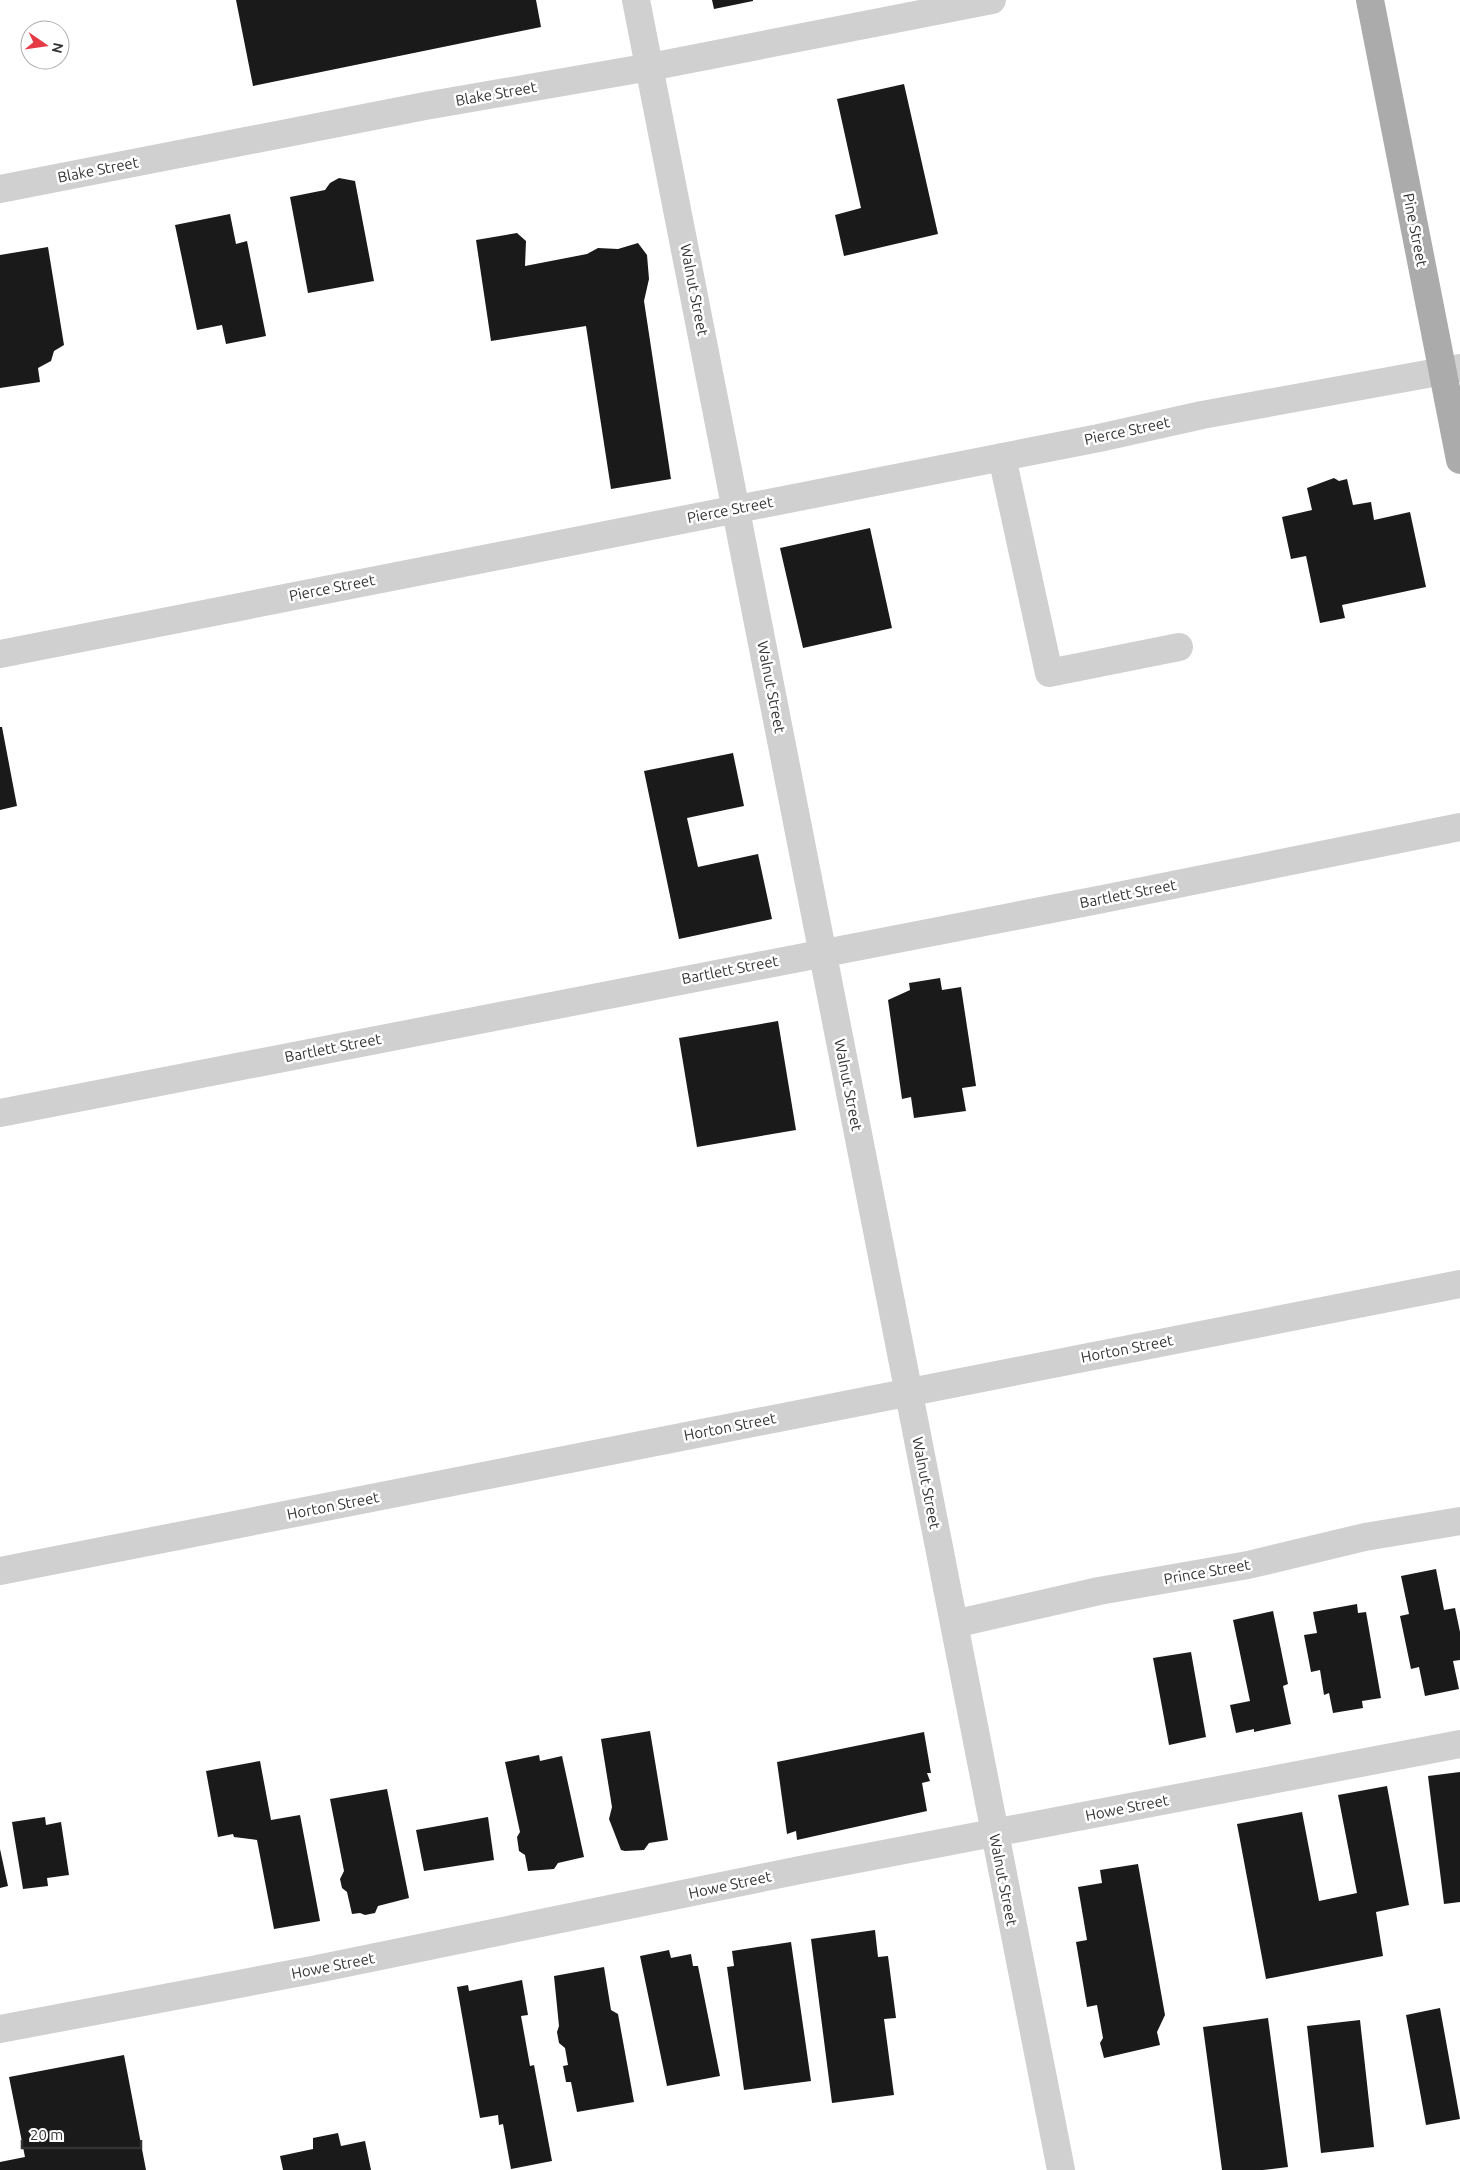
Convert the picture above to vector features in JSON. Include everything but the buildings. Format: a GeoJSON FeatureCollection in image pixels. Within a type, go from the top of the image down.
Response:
{"type":"FeatureCollection","features":[{"type":"Feature","properties":{"kind":"main road","name":"Pine Street"},"geometry":{"type":"LineString","coordinates":[[1370,0],[1451,370],[1460,460]]}},
{"type":"Feature","properties":{"kind":"street","name":"Walnut Street"},"geometry":{"type":"LineString","coordinates":[[636,0],[737,509],[1060,2170]]}},
{"type":"Feature","properties":{"kind":"street","name":"Blake Street"},"geometry":{"type":"LineString","coordinates":[[0,189],[425,106],[650,67],[992,0]]}},
{"type":"Feature","properties":{"kind":"street","name":"Pierce Street"},"geometry":{"type":"LineString","coordinates":[[0,654],[1002,457],[1202,415],[1451,370]]}},
{"type":"Feature","properties":{"kind":"street"},"geometry":{"type":"LineString","coordinates":[[1002,457],[1049,672],[1180,647]]}},
{"type":"Feature","properties":{"kind":"street","name":"Bartlett Street"},"geometry":{"type":"LineString","coordinates":[[0,1113],[1113,897],[1460,827]]}},
{"type":"Feature","properties":{"kind":"street","name":"Horton Street"},"geometry":{"type":"LineString","coordinates":[[0,1571],[1460,1284]]}},
{"type":"Feature","properties":{"kind":"street","name":"Prince Street"},"geometry":{"type":"LineString","coordinates":[[954,1624],[1099,1591],[1248,1565],[1365,1537],[1460,1521]]}},
{"type":"Feature","properties":{"kind":"street","name":"Howe Street"},"geometry":{"type":"LineString","coordinates":[[0,2030],[307,1971],[993,1833],[1460,1744]]}}]}
